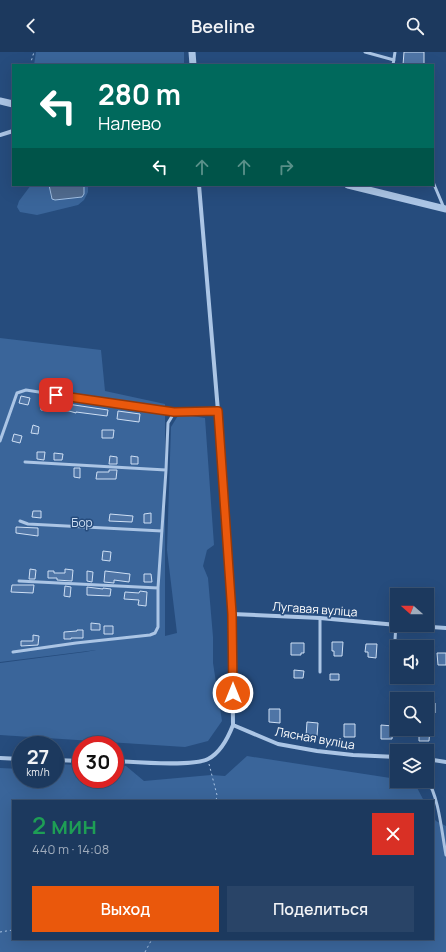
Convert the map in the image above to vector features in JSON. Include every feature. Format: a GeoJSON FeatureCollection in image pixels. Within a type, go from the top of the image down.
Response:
{"type":"FeatureCollection","features":[{"type":"Feature","properties":{"kind":"street"},"geometry":{"type":"LineString","coordinates":[[192,52],[193,64]]}},
{"type":"Feature","properties":{"kind":"street"},"geometry":{"type":"LineString","coordinates":[[0,101],[12,104]]}},
{"type":"Feature","properties":{"kind":"street"},"geometry":{"type":"LineString","coordinates":[[0,134],[12,130]]}},
{"type":"Feature","properties":{"kind":"street"},"geometry":{"type":"LineString","coordinates":[[124,761],[193,763],[208,760],[217,752],[228,737],[233,725],[232,614],[218,411],[199,186]]}},
{"type":"Feature","properties":{"kind":"street"},"geometry":{"type":"LineString","coordinates":[[352,186],[445,208]]}},
{"type":"Feature","properties":{"kind":"street","name":"Лугавая вуліца"},"geometry":{"type":"LineString","coordinates":[[232,614],[320,618],[390,624]]}},
{"type":"Feature","properties":{"kind":"street"},"geometry":{"type":"LineString","coordinates":[[434,627],[446,628]]}},
{"type":"Feature","properties":{"kind":"street","name":"Лясная вуліца"},"geometry":{"type":"LineString","coordinates":[[233,725],[278,744],[317,751],[390,757]]}},
{"type":"Feature","properties":{"kind":"street"},"geometry":{"type":"LineString","coordinates":[[0,758],[12,759]]}},
{"type":"Feature","properties":{"kind":"street"},"geometry":{"type":"LineString","coordinates":[[434,760],[446,762]]}},
{"type":"Feature","properties":{"kind":"lane"},"geometry":{"type":"LineString","coordinates":[[365,52],[394,60]]}},
{"type":"Feature","properties":{"kind":"lane"},"geometry":{"type":"LineString","coordinates":[[393,64],[395,52]]}},
{"type":"Feature","properties":{"kind":"lane"},"geometry":{"type":"LineString","coordinates":[[434,184],[445,208]]}},
{"type":"Feature","properties":{"kind":"lane"},"geometry":{"type":"LineString","coordinates":[[0,441],[17,393],[26,390],[174,412],[218,411]]}},
{"type":"Feature","properties":{"kind":"lane"},"geometry":{"type":"LineString","coordinates":[[14,652],[76,643],[150,635],[155,633],[158,627],[158,588],[168,423],[174,412]]}},
{"type":"Feature","properties":{"kind":"lane"},"geometry":{"type":"LineString","coordinates":[[25,462],[166,470]]}},
{"type":"Feature","properties":{"kind":"lane"},"geometry":{"type":"LineString","coordinates":[[20,521],[28,524],[162,531]]}},
{"type":"Feature","properties":{"kind":"lane"},"geometry":{"type":"LineString","coordinates":[[19,581],[158,588]]}},
{"type":"Feature","properties":{"kind":"lane"},"geometry":{"type":"LineString","coordinates":[[320,618],[320,672]]}},
{"type":"Feature","properties":{"kind":"lane"},"geometry":{"type":"LineString","coordinates":[[432,788],[436,798],[446,856]]}},
{"type":"Feature","properties":{"kind":"path"},"geometry":{"type":"LineString","coordinates":[[30,64],[34,52]]}},
{"type":"Feature","properties":{"kind":"path"},"geometry":{"type":"LineString","coordinates":[[208,760],[218,795],[216,800]]}},
{"type":"Feature","properties":{"kind":"path"},"geometry":{"type":"LineString","coordinates":[[0,932],[12,930]]}},
{"type":"Feature","properties":{"kind":"path"},"geometry":{"type":"LineString","coordinates":[[145,952],[151,940]]}},
{"type":"Feature","properties":{"kind":"green space"},"geometry":{"type":"Polygon","coordinates":[[[36,52],[184,52],[184,64],[34,64],[36,52]]]}},
{"type":"Feature","properties":{"kind":"green space"},"geometry":{"type":"Polygon","coordinates":[[[30,186],[49,186],[51,198],[84,194],[84,186],[88,186],[88,192],[84,200],[78,205],[37,215],[20,212],[17,207],[19,201],[30,186]]]}},
{"type":"Feature","properties":{"kind":"green space","name":"Бор"},"geometry":{"type":"Polygon","coordinates":[[[0,338],[101,350],[105,391],[165,404],[165,636],[177,633],[167,550],[171,427],[179,414],[205,418],[214,545],[207,550],[203,566],[208,578],[213,637],[213,663],[222,721],[208,741],[185,747],[124,743],[124,736],[72,736],[72,740],[64,739],[64,736],[0,735],[0,663],[96,650],[0,662],[0,338]]]}},
{"type":"Feature","properties":{"kind":"green space"},"geometry":{"type":"Polygon","coordinates":[[[247,756],[390,778],[390,788],[417,788],[423,800],[12,800],[12,940],[434,940],[434,818],[446,826],[446,952],[0,952],[0,768],[12,769],[12,788],[64,788],[64,764],[72,765],[72,788],[124,788],[124,766],[144,781],[211,775],[225,776],[247,756]]]}},
{"type":"Feature","properties":{"kind":"shaded area"},"geometry":{"type":"Polygon","coordinates":[[[49,186],[84,186],[84,194],[82,197],[52,199],[49,186]]]}},
{"type":"Feature","properties":{"kind":"building"},"geometry":{"type":"Polygon","coordinates":[[[404,52],[424,52],[424,64],[403,64],[404,52]]]}},
{"type":"Feature","properties":{"kind":"building"},"geometry":{"type":"Polygon","coordinates":[[[21,396],[30,398],[28,405],[19,403],[21,396]]]}},
{"type":"Feature","properties":{"kind":"building"},"geometry":{"type":"Polygon","coordinates":[[[54,402],[108,410],[107,416],[69,411],[41,410],[41,403],[54,405],[54,402]]]}},
{"type":"Feature","properties":{"kind":"building"},"geometry":{"type":"Polygon","coordinates":[[[118,411],[140,414],[139,422],[117,419],[118,411]]]}},
{"type":"Feature","properties":{"kind":"building"},"geometry":{"type":"Polygon","coordinates":[[[33,425],[39,427],[38,434],[31,433],[33,425]]]}},
{"type":"Feature","properties":{"kind":"building"},"geometry":{"type":"Polygon","coordinates":[[[102,430],[114,430],[113,438],[102,438],[102,430]]]}},
{"type":"Feature","properties":{"kind":"building"},"geometry":{"type":"Polygon","coordinates":[[[14,434],[22,436],[20,443],[12,441],[14,434]]]}},
{"type":"Feature","properties":{"kind":"building"},"geometry":{"type":"Polygon","coordinates":[[[37,452],[45,452],[44,460],[37,459],[37,452]]]}},
{"type":"Feature","properties":{"kind":"building"},"geometry":{"type":"Polygon","coordinates":[[[54,453],[63,454],[62,460],[54,460],[54,453]]]}},
{"type":"Feature","properties":{"kind":"building"},"geometry":{"type":"Polygon","coordinates":[[[110,456],[117,457],[117,464],[109,464],[110,456]]]}},
{"type":"Feature","properties":{"kind":"building"},"geometry":{"type":"Polygon","coordinates":[[[131,456],[138,457],[138,464],[131,464],[131,456]]]}},
{"type":"Feature","properties":{"kind":"building"},"geometry":{"type":"Polygon","coordinates":[[[74,468],[80,468],[80,478],[74,477],[74,468]]]}},
{"type":"Feature","properties":{"kind":"building"},"geometry":{"type":"Polygon","coordinates":[[[109,470],[117,470],[116,479],[96,479],[97,472],[109,472],[109,470]]]}},
{"type":"Feature","properties":{"kind":"building"},"geometry":{"type":"Polygon","coordinates":[[[33,511],[41,511],[41,518],[32,517],[33,511]]]}},
{"type":"Feature","properties":{"kind":"building"},"geometry":{"type":"Polygon","coordinates":[[[151,513],[151,523],[144,523],[144,514],[151,513]]]}},
{"type":"Feature","properties":{"kind":"building"},"geometry":{"type":"Polygon","coordinates":[[[110,514],[133,516],[132,522],[109,521],[110,514]]]}},
{"type":"Feature","properties":{"kind":"building"},"geometry":{"type":"Polygon","coordinates":[[[16,527],[38,528],[38,536],[16,533],[16,527]]]}},
{"type":"Feature","properties":{"kind":"building"},"geometry":{"type":"Polygon","coordinates":[[[103,551],[111,552],[110,561],[102,560],[103,551]]]}},
{"type":"Feature","properties":{"kind":"building"},"geometry":{"type":"Polygon","coordinates":[[[30,569],[36,570],[35,579],[29,579],[30,569]]]}},
{"type":"Feature","properties":{"kind":"building"},"geometry":{"type":"Polygon","coordinates":[[[65,569],[73,570],[72,581],[48,578],[48,571],[54,571],[54,573],[65,573],[65,569]]]}},
{"type":"Feature","properties":{"kind":"building"},"geometry":{"type":"Polygon","coordinates":[[[87,571],[93,572],[92,582],[87,581],[87,571]]]}},
{"type":"Feature","properties":{"kind":"building"},"geometry":{"type":"Polygon","coordinates":[[[105,571],[130,574],[129,582],[114,580],[114,583],[104,582],[105,571]]]}},
{"type":"Feature","properties":{"kind":"building"},"geometry":{"type":"Polygon","coordinates":[[[144,574],[151,574],[152,582],[144,582],[144,574]]]}},
{"type":"Feature","properties":{"kind":"building"},"geometry":{"type":"Polygon","coordinates":[[[12,585],[34,585],[33,593],[11,592],[12,585]]]}},
{"type":"Feature","properties":{"kind":"building"},"geometry":{"type":"Polygon","coordinates":[[[65,586],[71,587],[70,597],[64,596],[65,586]]]}},
{"type":"Feature","properties":{"kind":"building"},"geometry":{"type":"Polygon","coordinates":[[[87,587],[111,589],[110,596],[87,595],[87,587]]]}},
{"type":"Feature","properties":{"kind":"building"},"geometry":{"type":"Polygon","coordinates":[[[140,591],[147,592],[146,606],[138,605],[139,600],[124,599],[125,592],[139,593],[140,591]]]}},
{"type":"Feature","properties":{"kind":"building"},"geometry":{"type":"Polygon","coordinates":[[[91,623],[100,624],[100,630],[91,630],[91,623]]]}},
{"type":"Feature","properties":{"kind":"building"},"geometry":{"type":"Polygon","coordinates":[[[104,626],[113,626],[113,634],[104,634],[104,626]]]}},
{"type":"Feature","properties":{"kind":"building"},"geometry":{"type":"Polygon","coordinates":[[[83,630],[83,638],[64,639],[64,632],[83,630]]]}},
{"type":"Feature","properties":{"kind":"building"},"geometry":{"type":"Polygon","coordinates":[[[33,635],[39,636],[38,645],[21,646],[21,641],[33,641],[33,635]]]}},
{"type":"Feature","properties":{"kind":"building"},"geometry":{"type":"Polygon","coordinates":[[[332,642],[343,642],[342,656],[334,656],[334,651],[332,651],[332,642]]]}},
{"type":"Feature","properties":{"kind":"building"},"geometry":{"type":"Polygon","coordinates":[[[291,643],[304,643],[304,653],[301,653],[301,655],[291,655],[291,643]]]}},
{"type":"Feature","properties":{"kind":"building"},"geometry":{"type":"Polygon","coordinates":[[[366,644],[377,644],[376,658],[368,657],[368,652],[365,652],[366,644]]]}},
{"type":"Feature","properties":{"kind":"building"},"geometry":{"type":"Polygon","coordinates":[[[437,653],[446,653],[446,665],[438,665],[437,653]]]}},
{"type":"Feature","properties":{"kind":"building"},"geometry":{"type":"Polygon","coordinates":[[[294,670],[304,671],[303,678],[294,678],[294,670]]]}},
{"type":"Feature","properties":{"kind":"building"},"geometry":{"type":"Polygon","coordinates":[[[330,674],[339,674],[339,680],[330,680],[330,674]]]}},
{"type":"Feature","properties":{"kind":"building"},"geometry":{"type":"Polygon","coordinates":[[[269,709],[280,709],[280,723],[269,722],[269,709]]]}},
{"type":"Feature","properties":{"kind":"building"},"geometry":{"type":"Polygon","coordinates":[[[307,722],[318,723],[317,736],[306,736],[307,722]]]}},
{"type":"Feature","properties":{"kind":"building"},"geometry":{"type":"Polygon","coordinates":[[[344,724],[355,724],[355,737],[344,737],[344,724]]]}},
{"type":"Feature","properties":{"kind":"building"},"geometry":{"type":"Polygon","coordinates":[[[381,725],[390,726],[390,736],[392,736],[392,739],[381,739],[381,725]]]}},
{"type":"Feature","properties":{"kind":"building"},"geometry":{"type":"Polygon","coordinates":[[[419,736],[429,736],[429,741],[419,741],[419,736]]]}},
{"type":"Feature","properties":{"kind":"route"},"geometry":{"type":"LineString","coordinates":[[56,395],[174,412],[218,411],[232,614],[233,693]]}}]}
